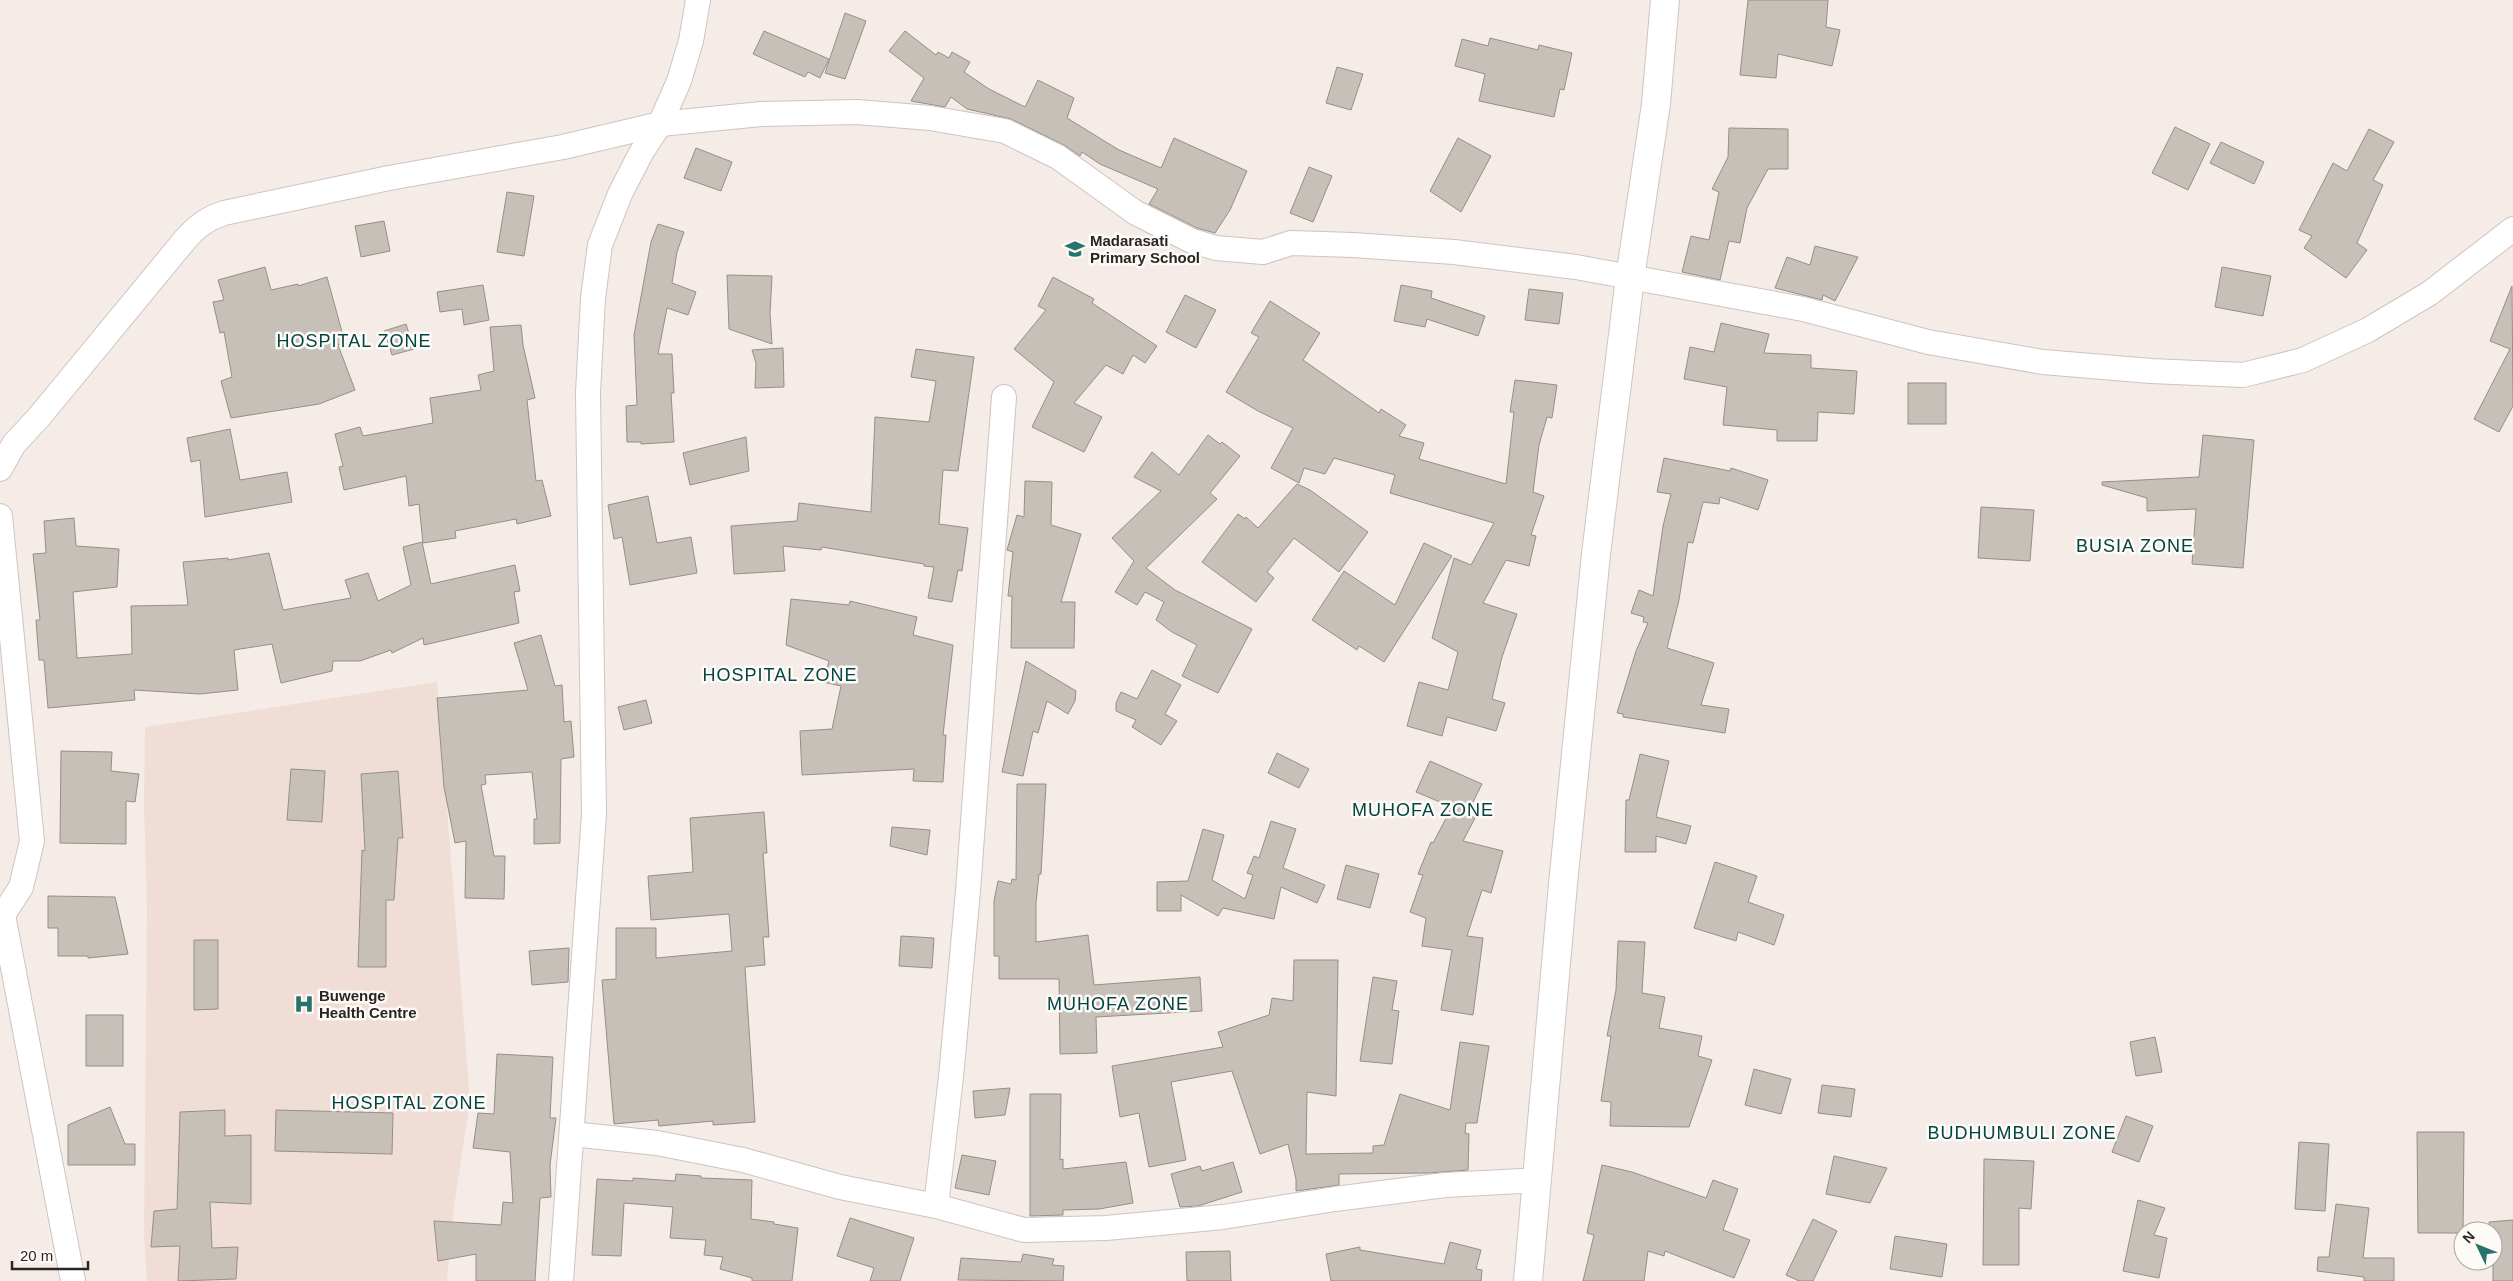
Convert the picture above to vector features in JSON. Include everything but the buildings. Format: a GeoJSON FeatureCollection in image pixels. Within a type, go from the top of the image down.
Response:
{"type":"FeatureCollection","features":[{"type":"Feature","properties":{"kind":"main road"},"geometry":{"type":"LineString","coordinates":[[1528,1281],[1563,884],[1596,554],[1630,278],[1656,104],[1665,0]]}},
{"type":"Feature","properties":{"kind":"street"},"geometry":{"type":"LineString","coordinates":[[561,1281],[594,814],[588,393],[593,298],[600,245],[620,194],[641,153],[660,124],[679,81],[687,57],[698,0]]}},
{"type":"Feature","properties":{"kind":"street"},"geometry":{"type":"LineString","coordinates":[[0,469],[14,444],[39,417],[184,241],[198,225],[208,218],[390,178],[563,147],[660,124],[771,114],[856,112],[930,118],[1005,131],[1058,157],[1136,213],[1192,241],[1216,248],[1262,252],[1290,243],[1435,251],[1576,268],[1804,309],[1928,342],[2043,362],[2151,371],[2242,375],[2303,360],[2368,330],[2430,292],[2513,229]]}},
{"type":"Feature","properties":{"kind":"street"},"geometry":{"type":"LineString","coordinates":[[936,1206],[951,1077],[968,891],[1004,397]]}},
{"type":"Feature","properties":{"kind":"street"},"geometry":{"type":"LineString","coordinates":[[0,516],[32,841],[21,887],[1,916],[73,1281]]}},
{"type":"Feature","properties":{"kind":"street"},"geometry":{"type":"LineString","coordinates":[[572,1134],[657,1143],[743,1160],[840,1187],[936,1206],[1024,1230],[1065,1231],[1223,1217],[1335,1199],[1445,1185],[1538,1180]]}},
{"type":"Feature","properties":{"kind":"shaded area","name":"Buwenge Health Centre"},"geometry":{"type":"Polygon","coordinates":[[[437,682],[470,1101],[454,1206],[447,1281],[147,1281],[144,1235],[147,908],[144,805],[145,727],[437,682]]]}},
{"type":"Feature","properties":{"kind":"place","name":"Madarasati Primary School"},"geometry":{"type":"Point","coordinates":[1075,249]}},
{"type":"Feature","properties":{"kind":"place","name":"Buwenge Health Centre"},"geometry":{"type":"Point","coordinates":[304,1004]}},
{"type":"Feature","properties":{"kind":"district","name":"HOSPITAL ZONE"},"geometry":{"type":"Point","coordinates":[354,341]}},
{"type":"Feature","properties":{"kind":"district","name":"BUSIA ZONE"},"geometry":{"type":"Point","coordinates":[2135,546]}},
{"type":"Feature","properties":{"kind":"district","name":"HOSPITAL ZONE"},"geometry":{"type":"Point","coordinates":[780,675]}},
{"type":"Feature","properties":{"kind":"district","name":"MUHOFA ZONE"},"geometry":{"type":"Point","coordinates":[1423,810]}},
{"type":"Feature","properties":{"kind":"district","name":"MUHOFA ZONE"},"geometry":{"type":"Point","coordinates":[1118,1004]}},
{"type":"Feature","properties":{"kind":"district","name":"HOSPITAL ZONE"},"geometry":{"type":"Point","coordinates":[409,1103]}},
{"type":"Feature","properties":{"kind":"district","name":"BUDHUMBULI ZONE"},"geometry":{"type":"Point","coordinates":[2022,1133]}}]}
